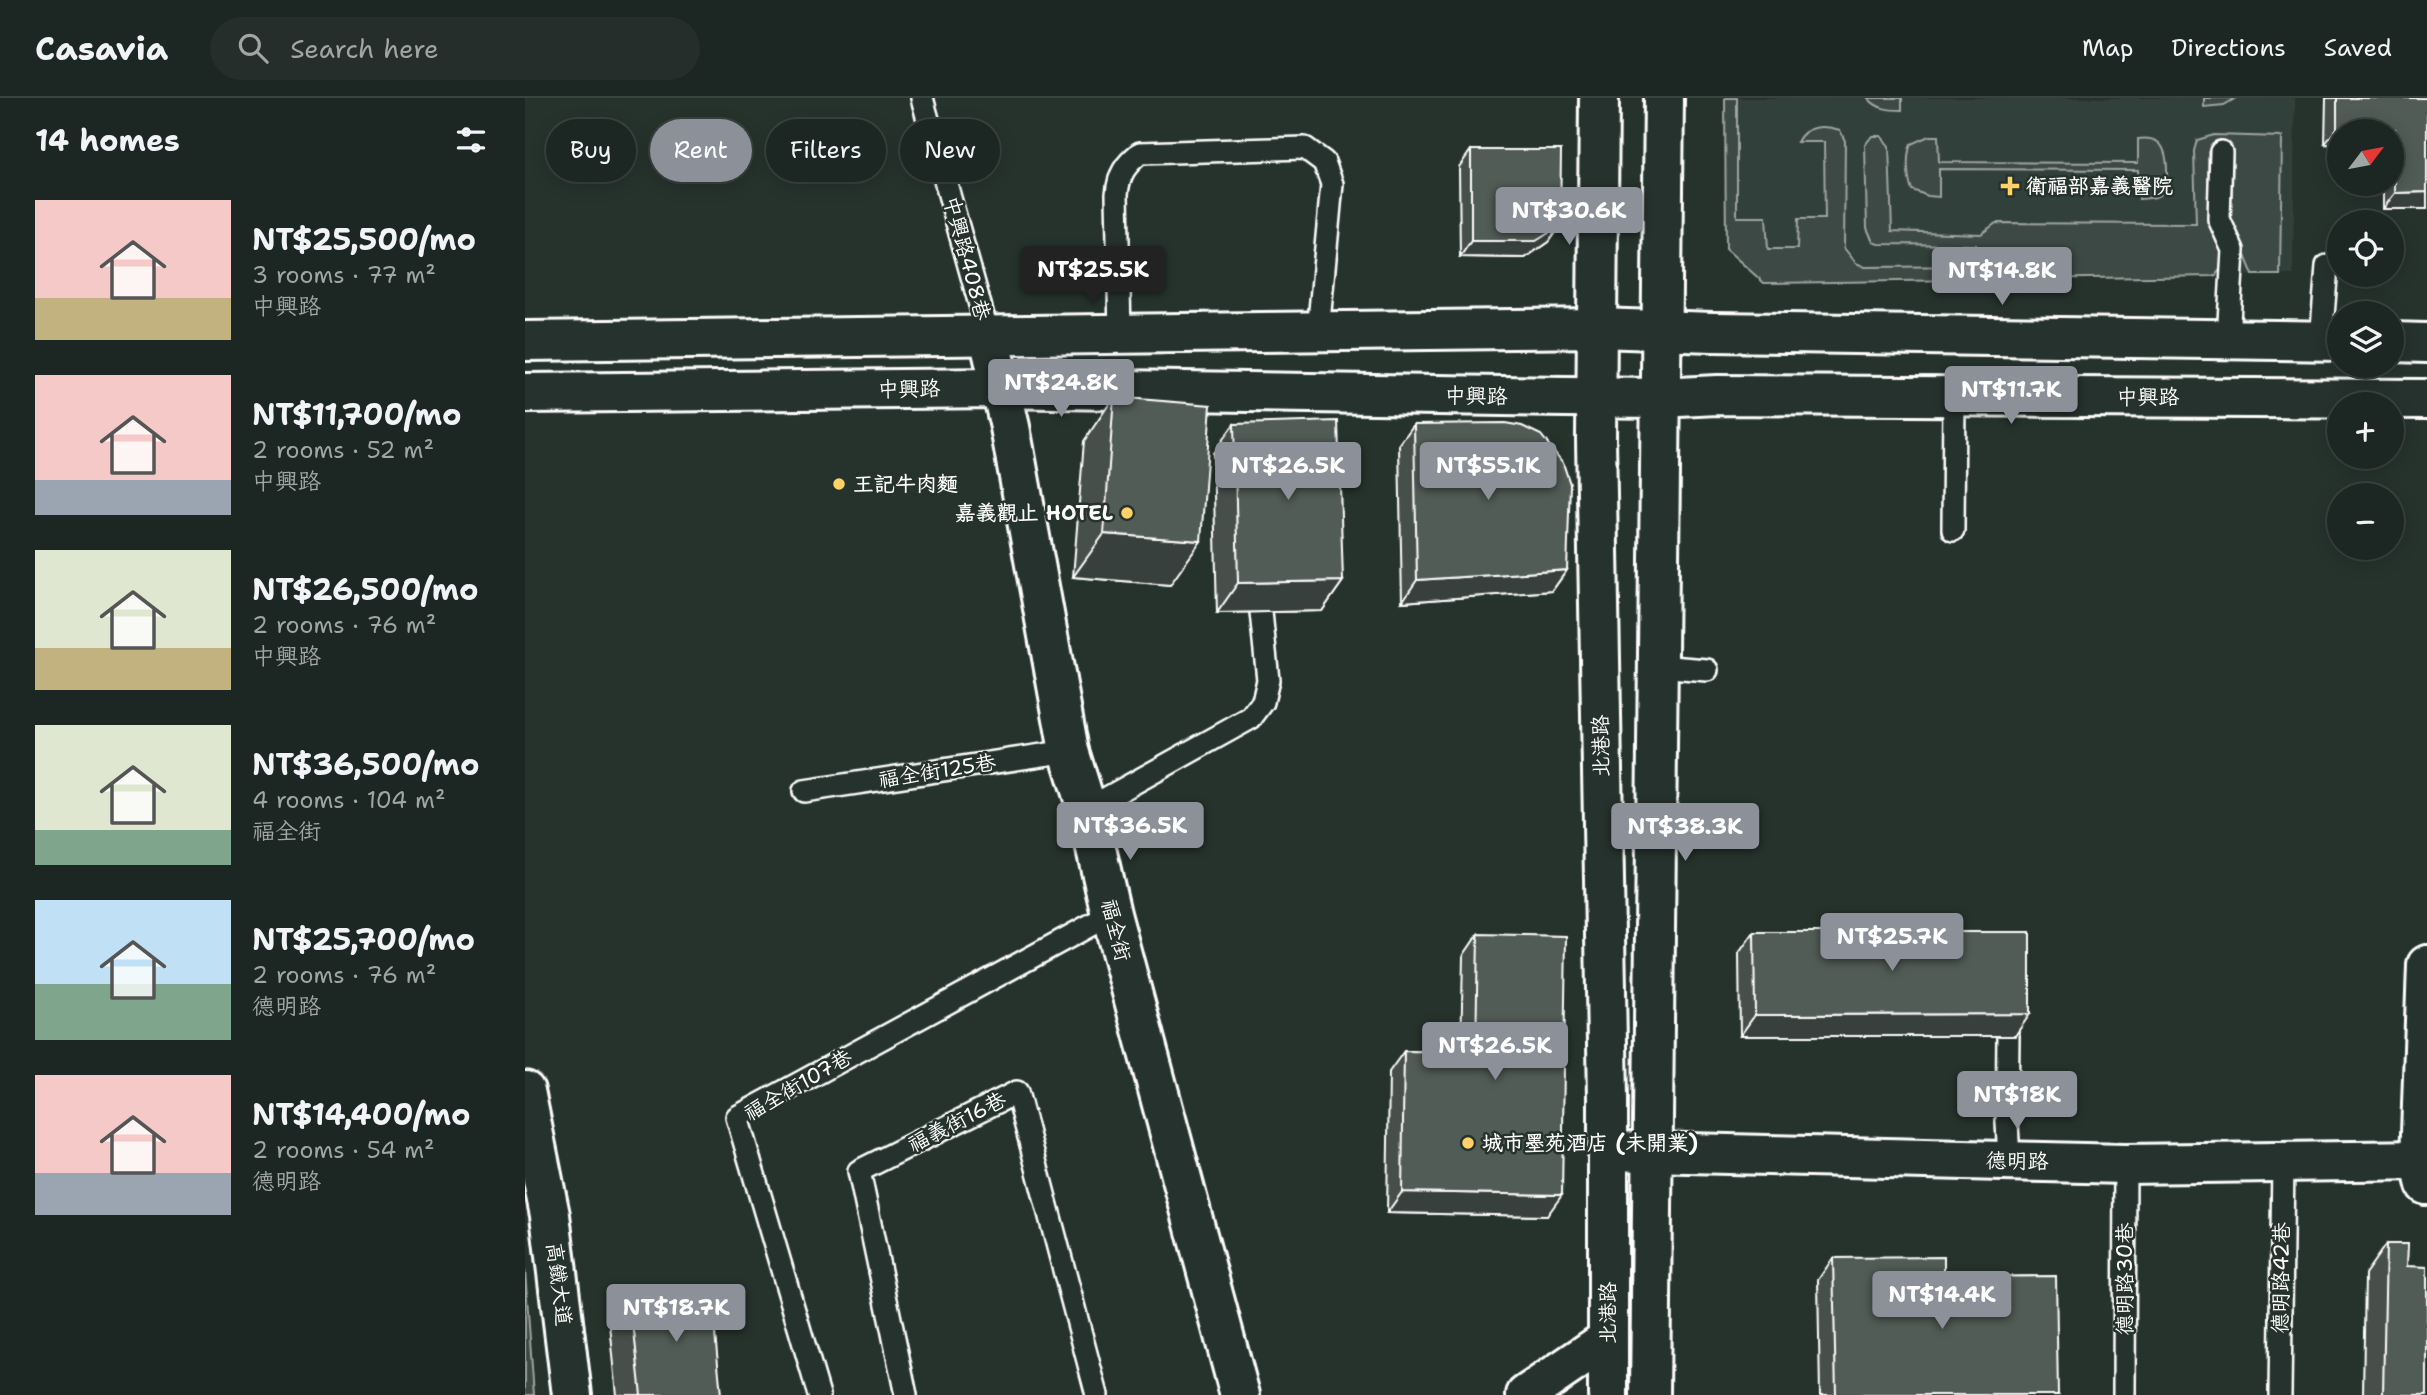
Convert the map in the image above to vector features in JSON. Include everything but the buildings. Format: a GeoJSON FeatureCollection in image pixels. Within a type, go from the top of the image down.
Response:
{"type":"FeatureCollection","features":[{"type":"Feature","properties":{"kind":"street","name":"北港路"},"geometry":{"type":"LineString","coordinates":[[1599,98],[1595,397],[1608,1151],[1608,1395]]}},
{"type":"Feature","properties":{"kind":"street","name":"北港路"},"geometry":{"type":"LineString","coordinates":[[1650,1395],[1664,98]]}},
{"type":"Feature","properties":{"kind":"street"},"geometry":{"type":"LineString","coordinates":[[525,341],[1598,328],[2327,341]]}},
{"type":"Feature","properties":{"kind":"street","name":"福全街"},"geometry":{"type":"LineString","coordinates":[[989,337],[1010,427],[1069,751],[1087,809],[1111,914],[1240,1395]]}},
{"type":"Feature","properties":{"kind":"street"},"geometry":{"type":"LineString","coordinates":[[2404,342],[2427,342]]}},
{"type":"Feature","properties":{"kind":"street","name":"中興路"},"geometry":{"type":"LineString","coordinates":[[525,393],[999,388],[1660,398],[1717,395],[2427,399]]}},
{"type":"Feature","properties":{"kind":"street"},"geometry":{"type":"LineString","coordinates":[[2425,1169],[2427,965]]}},
{"type":"Feature","properties":{"kind":"street","name":"高鐵大道"},"geometry":{"type":"LineString","coordinates":[[525,1091],[550,1215],[572,1395]]}},
{"type":"Feature","properties":{"kind":"street","name":"德明路"},"geometry":{"type":"LineString","coordinates":[[1608,1151],[2125,1164],[2283,1160],[2425,1169]]}},
{"type":"Feature","properties":{"kind":"street"},"geometry":{"type":"LineString","coordinates":[[1526,1395],[1608,1339]]}},
{"type":"Feature","properties":{"kind":"lane","name":"中興路408巷"},"geometry":{"type":"LineString","coordinates":[[922,98],[989,337]]}},
{"type":"Feature","properties":{"kind":"lane"},"geometry":{"type":"LineString","coordinates":[[1119,335],[1117,194],[1118,178],[1127,163],[1140,153],[1305,148],[1324,162],[1332,184],[1318,332]]}},
{"type":"Feature","properties":{"kind":"lane"},"geometry":{"type":"LineString","coordinates":[[2221,152],[2219,219],[2233,250],[2228,340]]}},
{"type":"Feature","properties":{"kind":"lane"},"geometry":{"type":"LineString","coordinates":[[1953,530],[1954,396]]}},
{"type":"Feature","properties":{"kind":"lane"},"geometry":{"type":"LineString","coordinates":[[1087,809],[1251,718],[1263,702],[1268,680],[1261,612]]}},
{"type":"Feature","properties":{"kind":"lane"},"geometry":{"type":"LineString","coordinates":[[1657,666],[1707,670]]}},
{"type":"Feature","properties":{"kind":"lane","name":"福全街125巷"},"geometry":{"type":"LineString","coordinates":[[804,791],[1069,751]]}},
{"type":"Feature","properties":{"kind":"lane","name":"福全街107巷"},"geometry":{"type":"LineString","coordinates":[[819,1395],[737,1117],[1111,914]]}},
{"type":"Feature","properties":{"kind":"lane"},"geometry":{"type":"LineString","coordinates":[[2007,1036],[2009,1161]]}},
{"type":"Feature","properties":{"kind":"lane","name":"福義街16巷"},"geometry":{"type":"LineString","coordinates":[[907,1395],[859,1171],[1017,1092],[1097,1395]]}},
{"type":"Feature","properties":{"kind":"lane","name":"德明路42巷"},"geometry":{"type":"LineString","coordinates":[[2280,1395],[2283,1160]]}},
{"type":"Feature","properties":{"kind":"lane","name":"德明路30巷"},"geometry":{"type":"LineString","coordinates":[[2124,1395],[2125,1164]]}},
{"type":"Feature","properties":{"kind":"shaded area","name":"衛福部嘉義醫院"},"geometry":{"type":"Polygon","coordinates":[[[1725,98],[2295,98],[2293,275],[1764,283],[1726,249],[1725,98]]]}},
{"type":"Feature","properties":{"kind":"shaded area"},"geometry":{"type":"Polygon","coordinates":[[[1725,98],[1737,98],[1737,217],[1766,217],[1768,249],[1797,249],[1798,219],[1825,219],[1824,142],[1797,142],[1800,136],[1810,129],[1828,127],[1840,130],[1845,141],[1844,248],[1856,263],[1865,267],[1988,266],[1976,245],[1873,242],[1867,228],[1865,145],[1872,136],[1881,136],[1889,146],[1892,231],[1981,234],[1996,223],[2196,224],[2194,151],[2197,140],[2214,135],[2282,137],[2280,275],[2253,275],[2231,221],[2233,153],[2208,152],[2209,224],[2225,253],[2224,264],[2215,276],[1764,283],[1726,249],[1725,98]]]}},
{"type":"Feature","properties":{"kind":"shaded area"},"geometry":{"type":"Polygon","coordinates":[[[1868,98],[1902,98],[1902,110],[1883,108],[1868,98]]]}},
{"type":"Feature","properties":{"kind":"shaded area"},"geometry":{"type":"Polygon","coordinates":[[[2204,98],[2236,98],[2224,105],[2204,107],[2204,98]]]}},
{"type":"Feature","properties":{"kind":"shaded area"},"geometry":{"type":"Polygon","coordinates":[[[1929,136],[1938,136],[1939,162],[2138,163],[2138,139],[2152,139],[2159,143],[2165,154],[2165,185],[2160,195],[2139,199],[2138,170],[1939,169],[1939,197],[1928,196],[1912,190],[1908,160],[1911,144],[1929,136]]]}},
{"type":"Feature","properties":{"kind":"shaded area"},"geometry":{"type":"Polygon","coordinates":[[[525,1270],[534,1395],[525,1395],[525,1270]]]}},
{"type":"Feature","properties":{"kind":"place","name":"衛福部嘉義醫院"},"geometry":{"type":"Point","coordinates":[2010,186]}},
{"type":"Feature","properties":{"kind":"place","name":"王記牛肉麵"},"geometry":{"type":"Point","coordinates":[839,484]}},
{"type":"Feature","properties":{"kind":"place","name":"嘉義觀止 HOTEL"},"geometry":{"type":"Point","coordinates":[1127,513]}},
{"type":"Feature","properties":{"kind":"place","name":"城市墨苑酒店 (未開業)"},"geometry":{"type":"Point","coordinates":[1468,1143]}}]}
